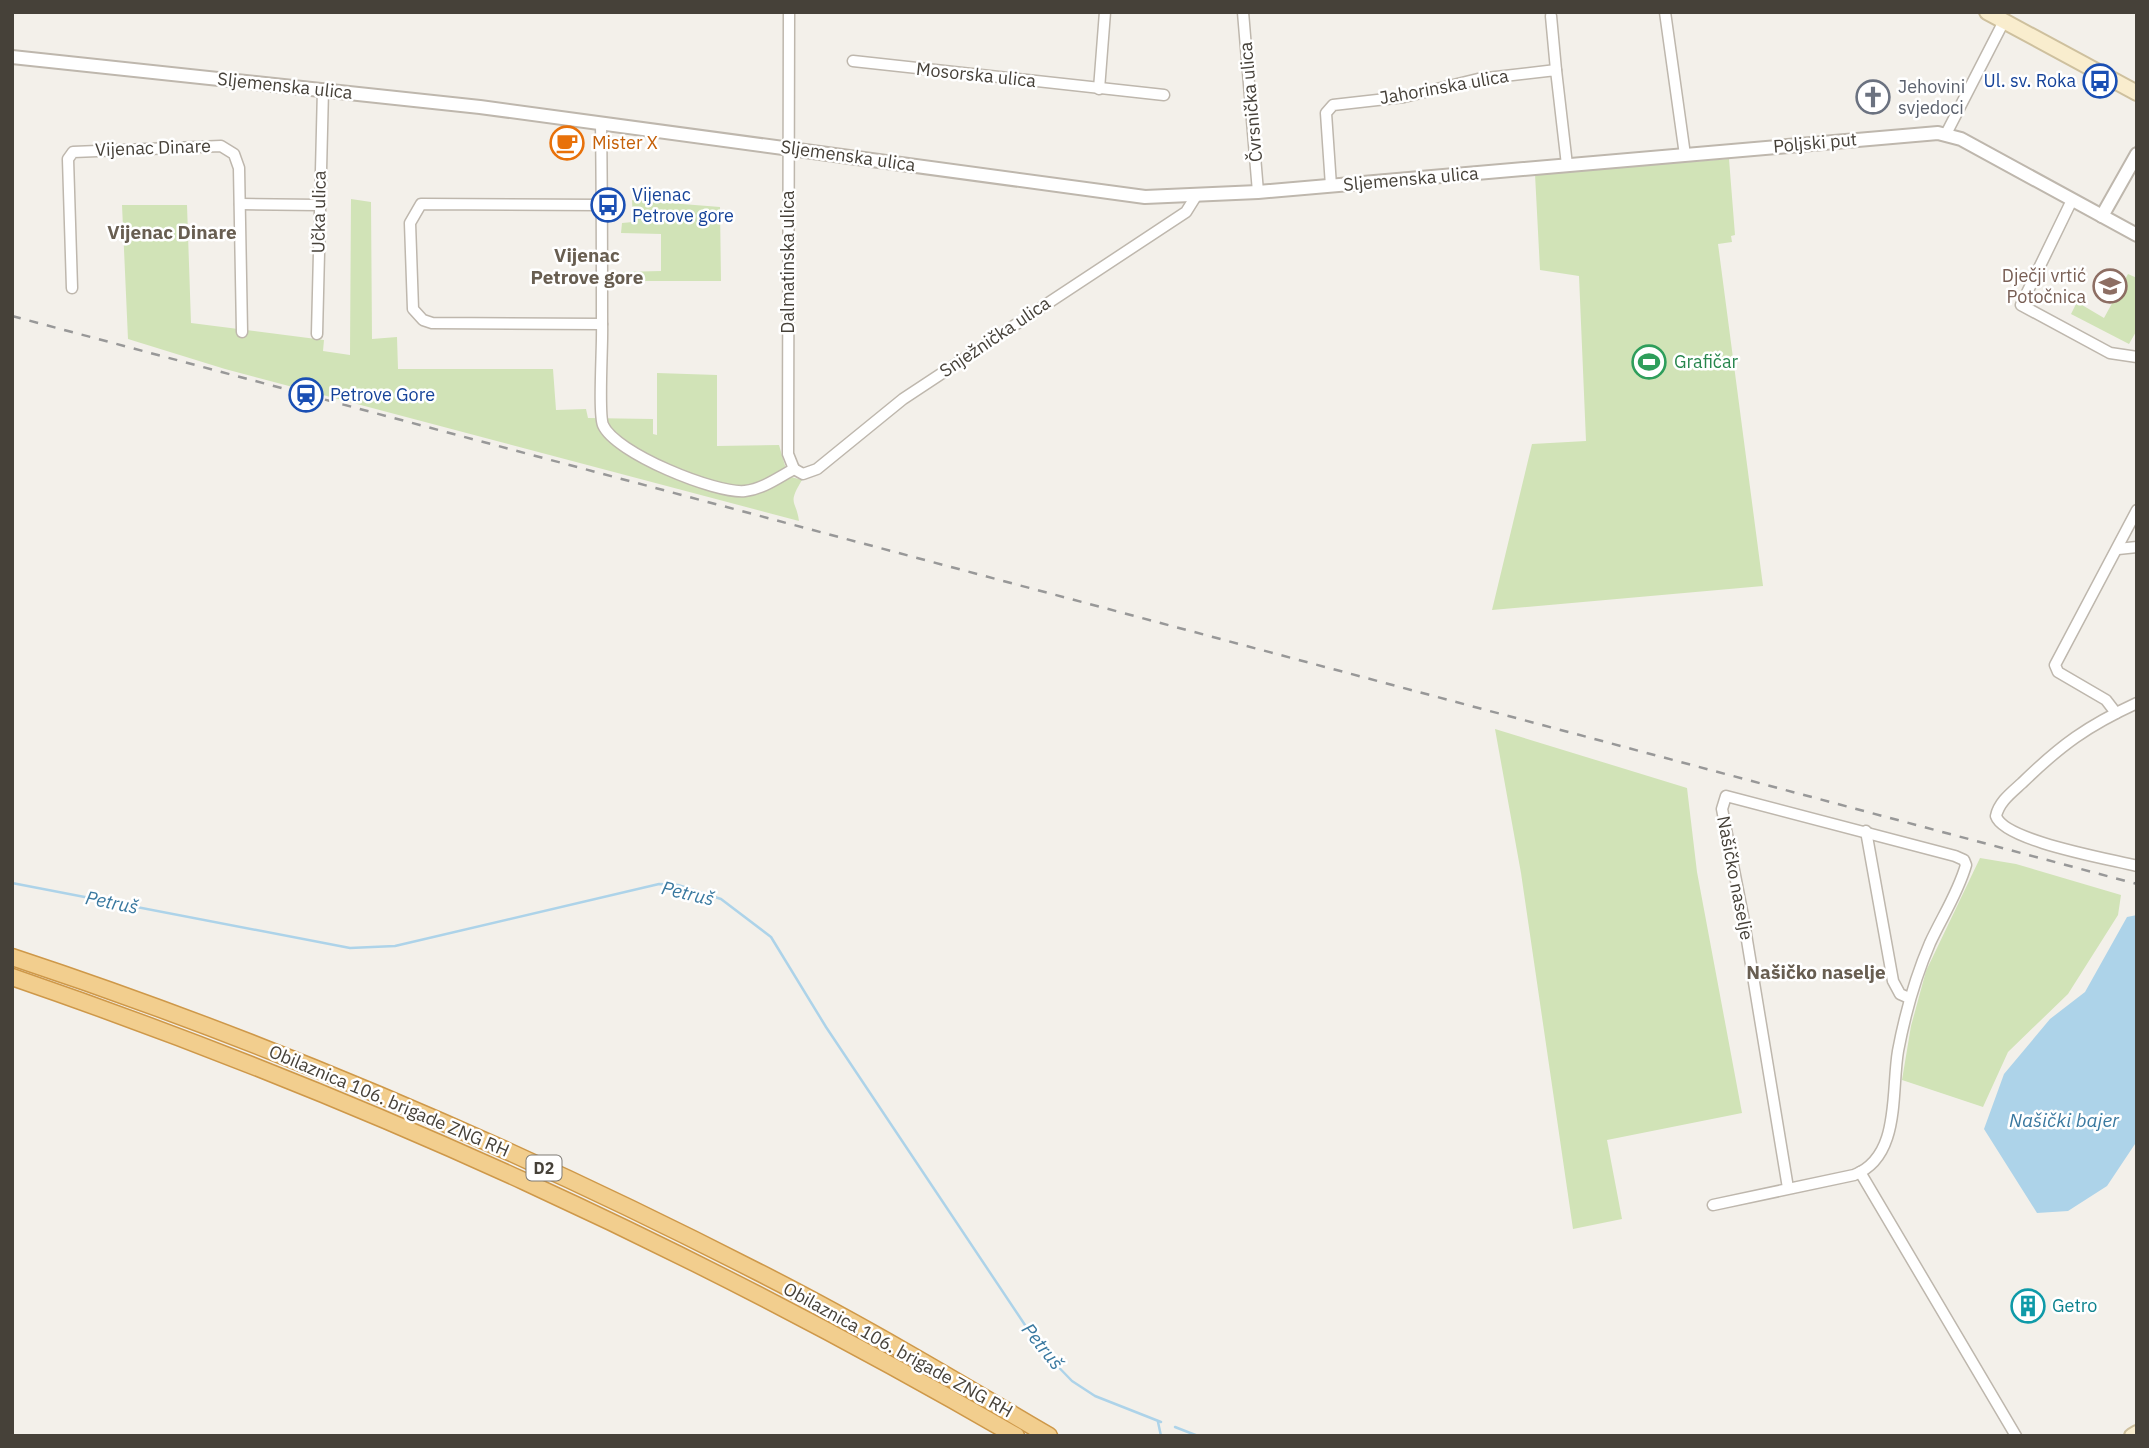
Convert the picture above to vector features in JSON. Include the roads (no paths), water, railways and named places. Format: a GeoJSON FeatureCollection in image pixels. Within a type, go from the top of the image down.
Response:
{"type":"FeatureCollection","features":[{"type":"Feature","properties":{"kind":"highway","name":"Obilaznica 106. brigade ZNG RH"},"geometry":{"type":"LineString","coordinates":[[12,957],[130,997],[274,1052],[538,1165],[760,1273],[911,1355],[1049,1436]]}},
{"type":"Feature","properties":{"kind":"highway","name":"Obilaznica 106. brigade ZNG RH"},"geometry":{"type":"LineString","coordinates":[[12,977],[174,1032],[497,1167],[761,1294],[1016,1436]]}},
{"type":"Feature","properties":{"kind":"main road"},"geometry":{"type":"LineString","coordinates":[[1987,12],[2137,93]]}},
{"type":"Feature","properties":{"kind":"street","name":"Dalmatinska ulica"},"geometry":{"type":"LineString","coordinates":[[789,12],[788,454],[794,469]]}},
{"type":"Feature","properties":{"kind":"street"},"geometry":{"type":"LineString","coordinates":[[1099,89],[1105,12]]}},
{"type":"Feature","properties":{"kind":"street","name":"Čvrsnička ulica"},"geometry":{"type":"LineString","coordinates":[[1243,12],[1258,192]]}},
{"type":"Feature","properties":{"kind":"street"},"geometry":{"type":"LineString","coordinates":[[1665,12],[1685,155]]}},
{"type":"Feature","properties":{"kind":"street"},"geometry":{"type":"LineString","coordinates":[[1551,16],[1567,165]]}},
{"type":"Feature","properties":{"kind":"street"},"geometry":{"type":"LineString","coordinates":[[2004,21],[1946,134],[1961,139],[2137,235]]}},
{"type":"Feature","properties":{"kind":"street","name":"Sljemenska ulica"},"geometry":{"type":"LineString","coordinates":[[12,57],[323,89],[788,148],[1125,195],[1196,196],[1258,192],[1685,155]]}},
{"type":"Feature","properties":{"kind":"street","name":"Mosorska ulica"},"geometry":{"type":"LineString","coordinates":[[853,61],[1164,95]]}},
{"type":"Feature","properties":{"kind":"street","name":"Jahorinska ulica"},"geometry":{"type":"LineString","coordinates":[[1331,186],[1326,113],[1333,105],[1404,97],[1478,79],[1556,70]]}},
{"type":"Feature","properties":{"kind":"street","name":"Učka ulica"},"geometry":{"type":"LineString","coordinates":[[317,334],[318,205],[323,89]]}},
{"type":"Feature","properties":{"kind":"street"},"geometry":{"type":"LineString","coordinates":[[601,124],[602,421],[614,436],[664,469],[732,490],[760,487],[794,469]]}},
{"type":"Feature","properties":{"kind":"street","name":"Poljski put"},"geometry":{"type":"LineString","coordinates":[[1685,155],[1920,133],[1946,134]]}},
{"type":"Feature","properties":{"kind":"street","name":"Vijenac Dinare"},"geometry":{"type":"LineString","coordinates":[[72,288],[68,159],[73,152],[221,146],[229,148],[237,160],[242,332]]}},
{"type":"Feature","properties":{"kind":"street"},"geometry":{"type":"LineString","coordinates":[[2102,216],[2137,154]]}},
{"type":"Feature","properties":{"kind":"street","name":"Snježnička ulica"},"geometry":{"type":"LineString","coordinates":[[794,469],[803,474],[817,469],[903,399],[1186,212],[1196,196]]}},
{"type":"Feature","properties":{"kind":"street"},"geometry":{"type":"LineString","coordinates":[[2072,200],[2021,305],[2110,353],[2137,357]]}},
{"type":"Feature","properties":{"kind":"street"},"geometry":{"type":"LineString","coordinates":[[240,204],[318,205]]}},
{"type":"Feature","properties":{"kind":"street"},"geometry":{"type":"LineString","coordinates":[[602,205],[421,204],[412,215],[410,247],[411,303],[423,320],[432,323],[602,324]]}},
{"type":"Feature","properties":{"kind":"street"},"geometry":{"type":"LineString","coordinates":[[2116,713],[2106,700],[2058,672],[2055,665],[2137,510]]}},
{"type":"Feature","properties":{"kind":"street"},"geometry":{"type":"LineString","coordinates":[[2118,549],[2137,547]]}},
{"type":"Feature","properties":{"kind":"street"},"geometry":{"type":"LineString","coordinates":[[2137,703],[2057,748],[2003,801],[1996,816],[2001,825],[2019,835],[2137,866]]}},
{"type":"Feature","properties":{"kind":"street","name":"Našičko naselje"},"geometry":{"type":"LineString","coordinates":[[1788,1188],[1722,800],[1726,796],[1735,796],[1866,831],[1955,856],[1966,862],[1909,999],[1897,1054],[1886,1138],[1881,1153],[1860,1172]]}},
{"type":"Feature","properties":{"kind":"street"},"geometry":{"type":"LineString","coordinates":[[1866,831],[1895,989],[1909,999]]}},
{"type":"Feature","properties":{"kind":"street"},"geometry":{"type":"LineString","coordinates":[[1713,1205],[1860,1172],[2016,1436]]}},
{"type":"Feature","properties":{"kind":"water","name":"Našički bajer"},"geometry":{"type":"Polygon","coordinates":[[[2137,915],[2137,1141],[2107,1186],[2068,1211],[2037,1213],[1984,1129],[2004,1074],[2050,1019],[2085,992],[2127,917],[2137,915]]]}},
{"type":"Feature","properties":{"kind":"waterway","name":"Petruš"},"geometry":{"type":"LineString","coordinates":[[12,883],[350,948],[395,946],[659,884],[678,885],[721,899],[771,937],[826,1027],[1041,1349],[1072,1381],[1095,1396],[1161,1422]]}},
{"type":"Feature","properties":{"kind":"waterway"},"geometry":{"type":"LineString","coordinates":[[1158,1422],[1161,1436]]}},
{"type":"Feature","properties":{"kind":"waterway","name":"Petruš"},"geometry":{"type":"LineString","coordinates":[[1175,1427],[1198,1436]]}},
{"type":"Feature","properties":{"kind":"railway"},"geometry":{"type":"LineString","coordinates":[[12,316],[2137,884]]}},
{"type":"Feature","properties":{"kind":"place","name":"Ul. sv. Roka"},"geometry":{"type":"Point","coordinates":[2100,81]}},
{"type":"Feature","properties":{"kind":"place","name":"Jehovini svjedoci"},"geometry":{"type":"Point","coordinates":[1873,97]}},
{"type":"Feature","properties":{"kind":"place","name":"Mister X"},"geometry":{"type":"Point","coordinates":[567,143]}},
{"type":"Feature","properties":{"kind":"place","name":"Vijenac Petrove gore"},"geometry":{"type":"Point","coordinates":[608,205]}},
{"type":"Feature","properties":{"kind":"place","name":"Dječji vrtić Potočnica"},"geometry":{"type":"Point","coordinates":[2110,286]}},
{"type":"Feature","properties":{"kind":"place","name":"Grafičar"},"geometry":{"type":"Point","coordinates":[1649,362]}},
{"type":"Feature","properties":{"kind":"place","name":"Petrove Gore"},"geometry":{"type":"Point","coordinates":[306,395]}},
{"type":"Feature","properties":{"kind":"place","name":"Getro"},"geometry":{"type":"Point","coordinates":[2028,1306]}},
{"type":"Feature","properties":{"kind":"district","name":"Vijenac Dinare"},"geometry":{"type":"Point","coordinates":[172,232]}},
{"type":"Feature","properties":{"kind":"district","name":"Vijenac Petrove gore"},"geometry":{"type":"Point","coordinates":[587,266]}},
{"type":"Feature","properties":{"kind":"district","name":"Našičko naselje"},"geometry":{"type":"Point","coordinates":[1816,972]}}]}
